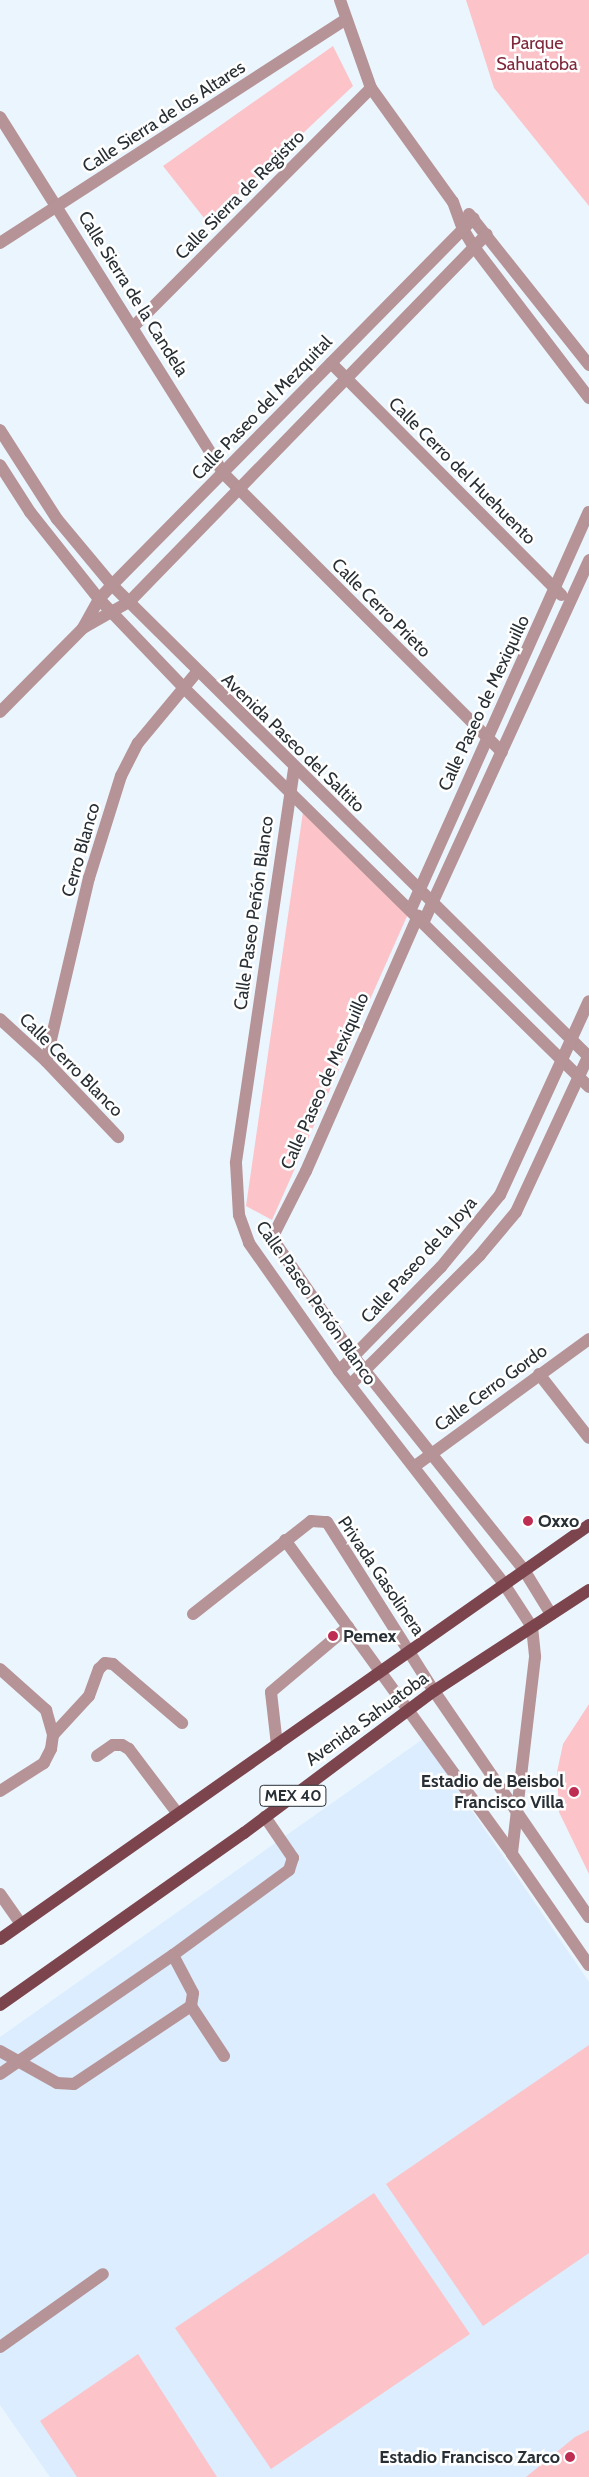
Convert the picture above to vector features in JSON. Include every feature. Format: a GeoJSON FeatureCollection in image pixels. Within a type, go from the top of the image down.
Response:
{"type":"FeatureCollection","features":[{"type":"Feature","properties":{"kind":"main road","name":"Avenida Sahuatoba"},"geometry":{"type":"LineString","coordinates":[[0,1939],[589,1525]]}},
{"type":"Feature","properties":{"kind":"main road","name":"Avenida Sahuatoba"},"geometry":{"type":"LineString","coordinates":[[0,2005],[265,1817],[434,1691],[589,1590]]}},
{"type":"Feature","properties":{"kind":"street"},"geometry":{"type":"LineString","coordinates":[[340,0],[371,88],[453,202],[463,229],[474,246],[589,398]]}},
{"type":"Feature","properties":{"kind":"street","name":"Calle Sierra de los Altares"},"geometry":{"type":"LineString","coordinates":[[0,244],[346,19]]}},
{"type":"Feature","properties":{"kind":"street","name":"Calle Sierra de Registro"},"geometry":{"type":"LineString","coordinates":[[132,327],[371,88]]}},
{"type":"Feature","properties":{"kind":"street","name":"Calle Sierra de la Candela"},"geometry":{"type":"LineString","coordinates":[[0,118],[58,206],[224,474],[236,488]]}},
{"type":"Feature","properties":{"kind":"street"},"geometry":{"type":"LineString","coordinates":[[453,202],[474,218],[589,365]]}},
{"type":"Feature","properties":{"kind":"street","name":"Calle Paseo del Mezquital"},"geometry":{"type":"LineString","coordinates":[[0,712],[83,628],[99,599],[112,585],[224,474],[474,218]]}},
{"type":"Feature","properties":{"kind":"street","name":"Calle Paseo del Mezquital"},"geometry":{"type":"LineString","coordinates":[[83,628],[113,614],[129,602],[236,488],[487,234]]}},
{"type":"Feature","properties":{"kind":"street","name":"Calle Cerro del Huehuento"},"geometry":{"type":"LineString","coordinates":[[331,363],[570,602]]}},
{"type":"Feature","properties":{"kind":"street","name":"Avenida Paseo del Saltito"},"geometry":{"type":"LineString","coordinates":[[0,430],[57,519],[112,585],[294,769],[589,1056]]}},
{"type":"Feature","properties":{"kind":"street"},"geometry":{"type":"LineString","coordinates":[[0,461],[12,450]]}},
{"type":"Feature","properties":{"kind":"street","name":"Avenida Paseo del Saltito"},"geometry":{"type":"LineString","coordinates":[[0,465],[41,526],[113,614],[183,687],[418,915],[589,1087]]}},
{"type":"Feature","properties":{"kind":"street","name":"Calle Cerro Prieto"},"geometry":{"type":"LineString","coordinates":[[236,488],[502,752]]}},
{"type":"Feature","properties":{"kind":"street","name":"Calle Paseo de Mexiquillo"},"geometry":{"type":"LineString","coordinates":[[272,1238],[306,1171],[418,915],[420,890],[487,738],[556,590],[589,512]]}},
{"type":"Feature","properties":{"kind":"street","name":"Calle Paseo de Mexiquillo"},"geometry":{"type":"LineString","coordinates":[[418,915],[432,902],[589,560]]}},
{"type":"Feature","properties":{"kind":"street","name":"Cerro Blanco"},"geometry":{"type":"LineString","coordinates":[[46,1061],[89,878],[121,776],[138,742],[197,672]]}},
{"type":"Feature","properties":{"kind":"street","name":"Calle Paseo Peñón Blanco"},"geometry":{"type":"LineString","coordinates":[[294,769],[289,790],[236,1163],[239,1215],[249,1243],[339,1371],[415,1466],[504,1584],[532,1627]]}},
{"type":"Feature","properties":{"kind":"street","name":"Calle Paseo de la Joya"},"geometry":{"type":"LineString","coordinates":[[339,1371],[441,1267],[490,1209],[508,1180],[589,1001]]}},
{"type":"Feature","properties":{"kind":"street","name":"Calle Cerro Blanco"},"geometry":{"type":"LineString","coordinates":[[0,1019],[46,1061],[118,1137]]}},
{"type":"Feature","properties":{"kind":"street","name":"Calle Paseo de la Joya"},"geometry":{"type":"LineString","coordinates":[[350,1385],[480,1254],[516,1212],[589,1056]]}},
{"type":"Feature","properties":{"kind":"street"},"geometry":{"type":"LineString","coordinates":[[249,1243],[272,1238]]}},
{"type":"Feature","properties":{"kind":"street","name":"Calle Paseo Peñón Blanco"},"geometry":{"type":"LineString","coordinates":[[272,1238],[354,1357],[433,1453],[524,1570],[551,1614]]}},
{"type":"Feature","properties":{"kind":"street","name":"Calle Cerro Gordo"},"geometry":{"type":"LineString","coordinates":[[415,1466],[589,1339]]}},
{"type":"Feature","properties":{"kind":"street"},"geometry":{"type":"LineString","coordinates":[[539,1374],[589,1438]]}},
{"type":"Feature","properties":{"kind":"street","name":"Privada Gasolinera"},"geometry":{"type":"LineString","coordinates":[[286,1540],[311,1521],[323,1520],[332,1527],[434,1691],[589,1917]]}},
{"type":"Feature","properties":{"kind":"street"},"geometry":{"type":"LineString","coordinates":[[193,1614],[286,1540],[512,1854],[589,1966]]}},
{"type":"Feature","properties":{"kind":"street"},"geometry":{"type":"LineString","coordinates":[[512,1854],[535,1657],[532,1627]]}},
{"type":"Feature","properties":{"kind":"street"},"geometry":{"type":"LineString","coordinates":[[277,1745],[271,1692],[348,1628]]}},
{"type":"Feature","properties":{"kind":"street"},"geometry":{"type":"LineString","coordinates":[[54,1735],[88,1696],[99,1668],[106,1664],[113,1664],[182,1723]]}},
{"type":"Feature","properties":{"kind":"street"},"geometry":{"type":"LineString","coordinates":[[0,1669],[46,1710],[54,1735],[52,1749],[44,1763],[0,1791]]}},
{"type":"Feature","properties":{"kind":"street"},"geometry":{"type":"LineString","coordinates":[[97,1756],[114,1745],[122,1745],[129,1750],[178,1814]]}},
{"type":"Feature","properties":{"kind":"street"},"geometry":{"type":"LineString","coordinates":[[0,2074],[173,1955],[292,1866],[293,1858],[265,1817]]}},
{"type":"Feature","properties":{"kind":"street"},"geometry":{"type":"LineString","coordinates":[[0,1894],[21,1924]]}},
{"type":"Feature","properties":{"kind":"street"},"geometry":{"type":"LineString","coordinates":[[173,1955],[193,1993],[191,2006],[224,2056]]}},
{"type":"Feature","properties":{"kind":"street"},"geometry":{"type":"LineString","coordinates":[[0,2051],[57,2083],[74,2084],[191,2006]]}},
{"type":"Feature","properties":{"kind":"street"},"geometry":{"type":"LineString","coordinates":[[0,2347],[104,2274]]}},
{"type":"Feature","properties":{"kind":"shaded area"},"geometry":{"type":"Polygon","coordinates":[[[423,1739],[589,1982],[589,2477],[50,2477],[0,2405],[0,2037],[423,1739]]]}},
{"type":"Feature","properties":{"kind":"green space","name":"Parque Sahuatoba"},"geometry":{"type":"Polygon","coordinates":[[[466,0],[589,0],[589,206],[494,88],[466,0]]]}},
{"type":"Feature","properties":{"kind":"green space"},"geometry":{"type":"Polygon","coordinates":[[[333,46],[353,86],[208,223],[163,166],[333,46]]]}},
{"type":"Feature","properties":{"kind":"green space"},"geometry":{"type":"Polygon","coordinates":[[[303,812],[408,914],[272,1220],[246,1206],[303,812]]]}},
{"type":"Feature","properties":{"kind":"green space","name":"Estadio de Beisbol Francisco Villa"},"geometry":{"type":"Polygon","coordinates":[[[589,1704],[589,1874],[559,1812],[557,1772],[563,1744],[589,1704]]]}},
{"type":"Feature","properties":{"kind":"green space"},"geometry":{"type":"Polygon","coordinates":[[[589,2045],[589,2253],[483,2326],[386,2184],[589,2045]]]}},
{"type":"Feature","properties":{"kind":"green space"},"geometry":{"type":"Polygon","coordinates":[[[374,2193],[470,2334],[271,2469],[175,2328],[374,2193]]]}},
{"type":"Feature","properties":{"kind":"green space"},"geometry":{"type":"Polygon","coordinates":[[[138,2354],[217,2477],[77,2477],[40,2421],[138,2354]]]}},
{"type":"Feature","properties":{"kind":"green space","name":"Estadio Francisco Zarco"},"geometry":{"type":"Polygon","coordinates":[[[589,2430],[589,2477],[526,2477],[575,2437],[589,2430]]]}},
{"type":"Feature","properties":{"kind":"place","name":"Oxxo"},"geometry":{"type":"Point","coordinates":[528,1521]}},
{"type":"Feature","properties":{"kind":"place","name":"Pemex"},"geometry":{"type":"Point","coordinates":[333,1636]}},
{"type":"Feature","properties":{"kind":"place","name":"Estadio de Beisbol Francisco Villa"},"geometry":{"type":"Point","coordinates":[574,1792]}},
{"type":"Feature","properties":{"kind":"place","name":"Estadio Francisco Zarco"},"geometry":{"type":"Point","coordinates":[570,2457]}}]}
